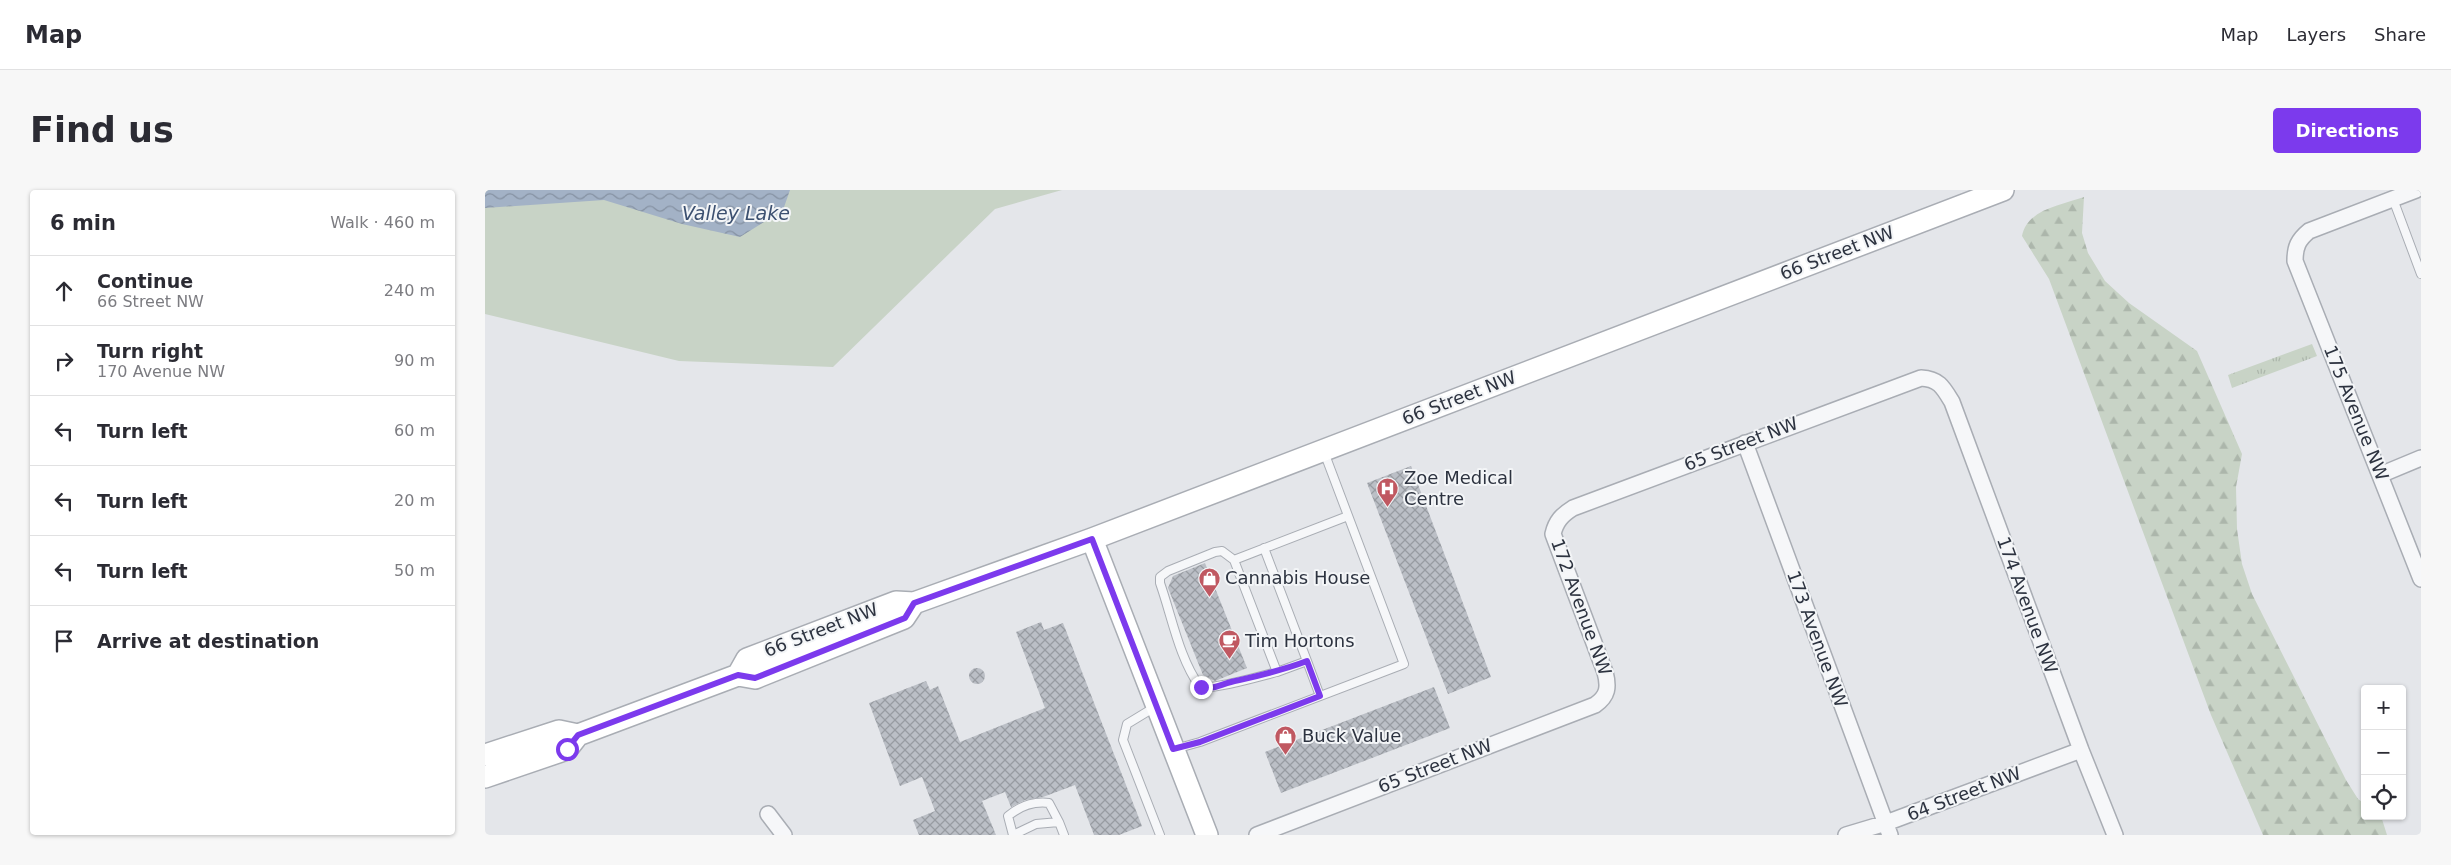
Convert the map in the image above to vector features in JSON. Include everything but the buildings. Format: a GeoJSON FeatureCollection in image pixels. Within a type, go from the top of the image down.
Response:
{"type":"FeatureCollection","features":[{"type":"Feature","properties":{"kind":"main road","name":"66 Street NW"},"geometry":{"type":"LineString","coordinates":[[485,755],[559,732],[578,735],[738,675],[755,678],[905,618],[914,603],[1092,539],[2003,190]]}},
{"type":"Feature","properties":{"kind":"main road"},"geometry":{"type":"LineString","coordinates":[[1092,539],[1207,835]]}},
{"type":"Feature","properties":{"kind":"main road","name":"66 Street NW"},"geometry":{"type":"LineString","coordinates":[[485,777],[567,749],[578,735]]}},
{"type":"Feature","properties":{"kind":"street"},"geometry":{"type":"LineString","coordinates":[[2393,199],[2416,190]]}},
{"type":"Feature","properties":{"kind":"street","name":"175 Avenue NW"},"geometry":{"type":"LineString","coordinates":[[2393,199],[2309,231],[2295,247],[2295,260],[2421,579]]}},
{"type":"Feature","properties":{"kind":"street","name":"65 Street NW"},"geometry":{"type":"LineString","coordinates":[[1555,523],[1563,514],[1573,508],[1907,382],[1921,378],[1933,378]]}},
{"type":"Feature","properties":{"kind":"street","name":"174 Avenue NW"},"geometry":{"type":"LineString","coordinates":[[1933,378],[1944,388],[1952,402],[2081,750],[2115,835]]}},
{"type":"Feature","properties":{"kind":"street","name":"173 Avenue NW"},"geometry":{"type":"LineString","coordinates":[[1745,443],[1888,829]]}},
{"type":"Feature","properties":{"kind":"street"},"geometry":{"type":"LineString","coordinates":[[2380,475],[2421,458]]}},
{"type":"Feature","properties":{"kind":"street","name":"172 Avenue NW"},"geometry":{"type":"LineString","coordinates":[[1555,523],[1553,534],[1556,546],[1605,672],[1608,690]]}},
{"type":"Feature","properties":{"kind":"street","name":"65 Street NW"},"geometry":{"type":"LineString","coordinates":[[1257,835],[1595,705],[1604,699],[1608,690]]}},
{"type":"Feature","properties":{"kind":"street","name":"64 Street NW"},"geometry":{"type":"LineString","coordinates":[[1846,835],[1888,829],[2081,750]]}},
{"type":"Feature","properties":{"kind":"street"},"geometry":{"type":"LineString","coordinates":[[768,814],[784,835]]}},
{"type":"Feature","properties":{"kind":"lane"},"geometry":{"type":"LineString","coordinates":[[2393,199],[2421,274]]}},
{"type":"Feature","properties":{"kind":"lane"},"geometry":{"type":"LineString","coordinates":[[1173,749],[1200,742],[1404,664],[1323,450]]}},
{"type":"Feature","properties":{"kind":"lane"},"geometry":{"type":"LineString","coordinates":[[1234,560],[1348,516]]}},
{"type":"Feature","properties":{"kind":"lane"},"geometry":{"type":"LineString","coordinates":[[1264,548],[1320,696]]}},
{"type":"Feature","properties":{"kind":"lane"},"geometry":{"type":"LineString","coordinates":[[1277,672],[1234,560],[1222,551],[1215,552],[1168,571],[1160,577],[1160,583],[1176,632],[1195,679],[1201,687],[1209,689],[1229,682],[1277,672],[1307,661]]}},
{"type":"Feature","properties":{"kind":"lane"},"geometry":{"type":"LineString","coordinates":[[1156,706],[1127,724],[1123,740],[1160,835]]}},
{"type":"Feature","properties":{"kind":"lane"},"geometry":{"type":"LineString","coordinates":[[1059,822],[1036,824],[1013,835],[1008,816],[1017,808],[1038,801],[1049,802],[1059,822],[1063,835]]}},
{"type":"Feature","properties":{"kind":"green space"},"geometry":{"type":"Polygon","coordinates":[[[485,190],[1062,190],[995,209],[833,367],[679,361],[485,314],[485,190]]]}},
{"type":"Feature","properties":{"kind":"green space"},"geometry":{"type":"Polygon","coordinates":[[[2084,197],[2082,233],[2088,253],[2105,281],[2129,303],[2197,351],[2242,454],[2236,487],[2237,529],[2242,564],[2252,594],[2346,780],[2361,801],[2361,820],[2382,820],[2387,835],[2263,835],[2211,715],[2049,279],[2022,236],[2025,227],[2031,220],[2038,214],[2084,197]]]}},
{"type":"Feature","properties":{"kind":"green space"},"geometry":{"type":"Polygon","coordinates":[[[2312,344],[2317,356],[2232,388],[2228,375],[2312,344]]]}},
{"type":"Feature","properties":{"kind":"water","name":"Valley Lake"},"geometry":{"type":"Polygon","coordinates":[[[485,190],[790,190],[783,210],[740,237],[682,224],[604,200],[485,208],[485,190]]]}},
{"type":"Feature","properties":{"kind":"place","name":"Zoe Medical Centre"},"geometry":{"type":"Point","coordinates":[1388,507]}},
{"type":"Feature","properties":{"kind":"place","name":"Cannabis House"},"geometry":{"type":"Point","coordinates":[1209,597]}},
{"type":"Feature","properties":{"kind":"place","name":"Tim Hortons"},"geometry":{"type":"Point","coordinates":[1229,660]}},
{"type":"Feature","properties":{"kind":"place","name":"Buck Value"},"geometry":{"type":"Point","coordinates":[1286,755]}},
{"type":"Feature","properties":{"kind":"route"},"geometry":{"type":"LineString","coordinates":[[567,749],[578,735],[738,675],[755,678],[905,618],[914,603],[1092,539],[1173,749],[1200,742],[1320,696],[1307,661],[1277,672],[1229,682],[1209,689],[1201,687]]}}]}
